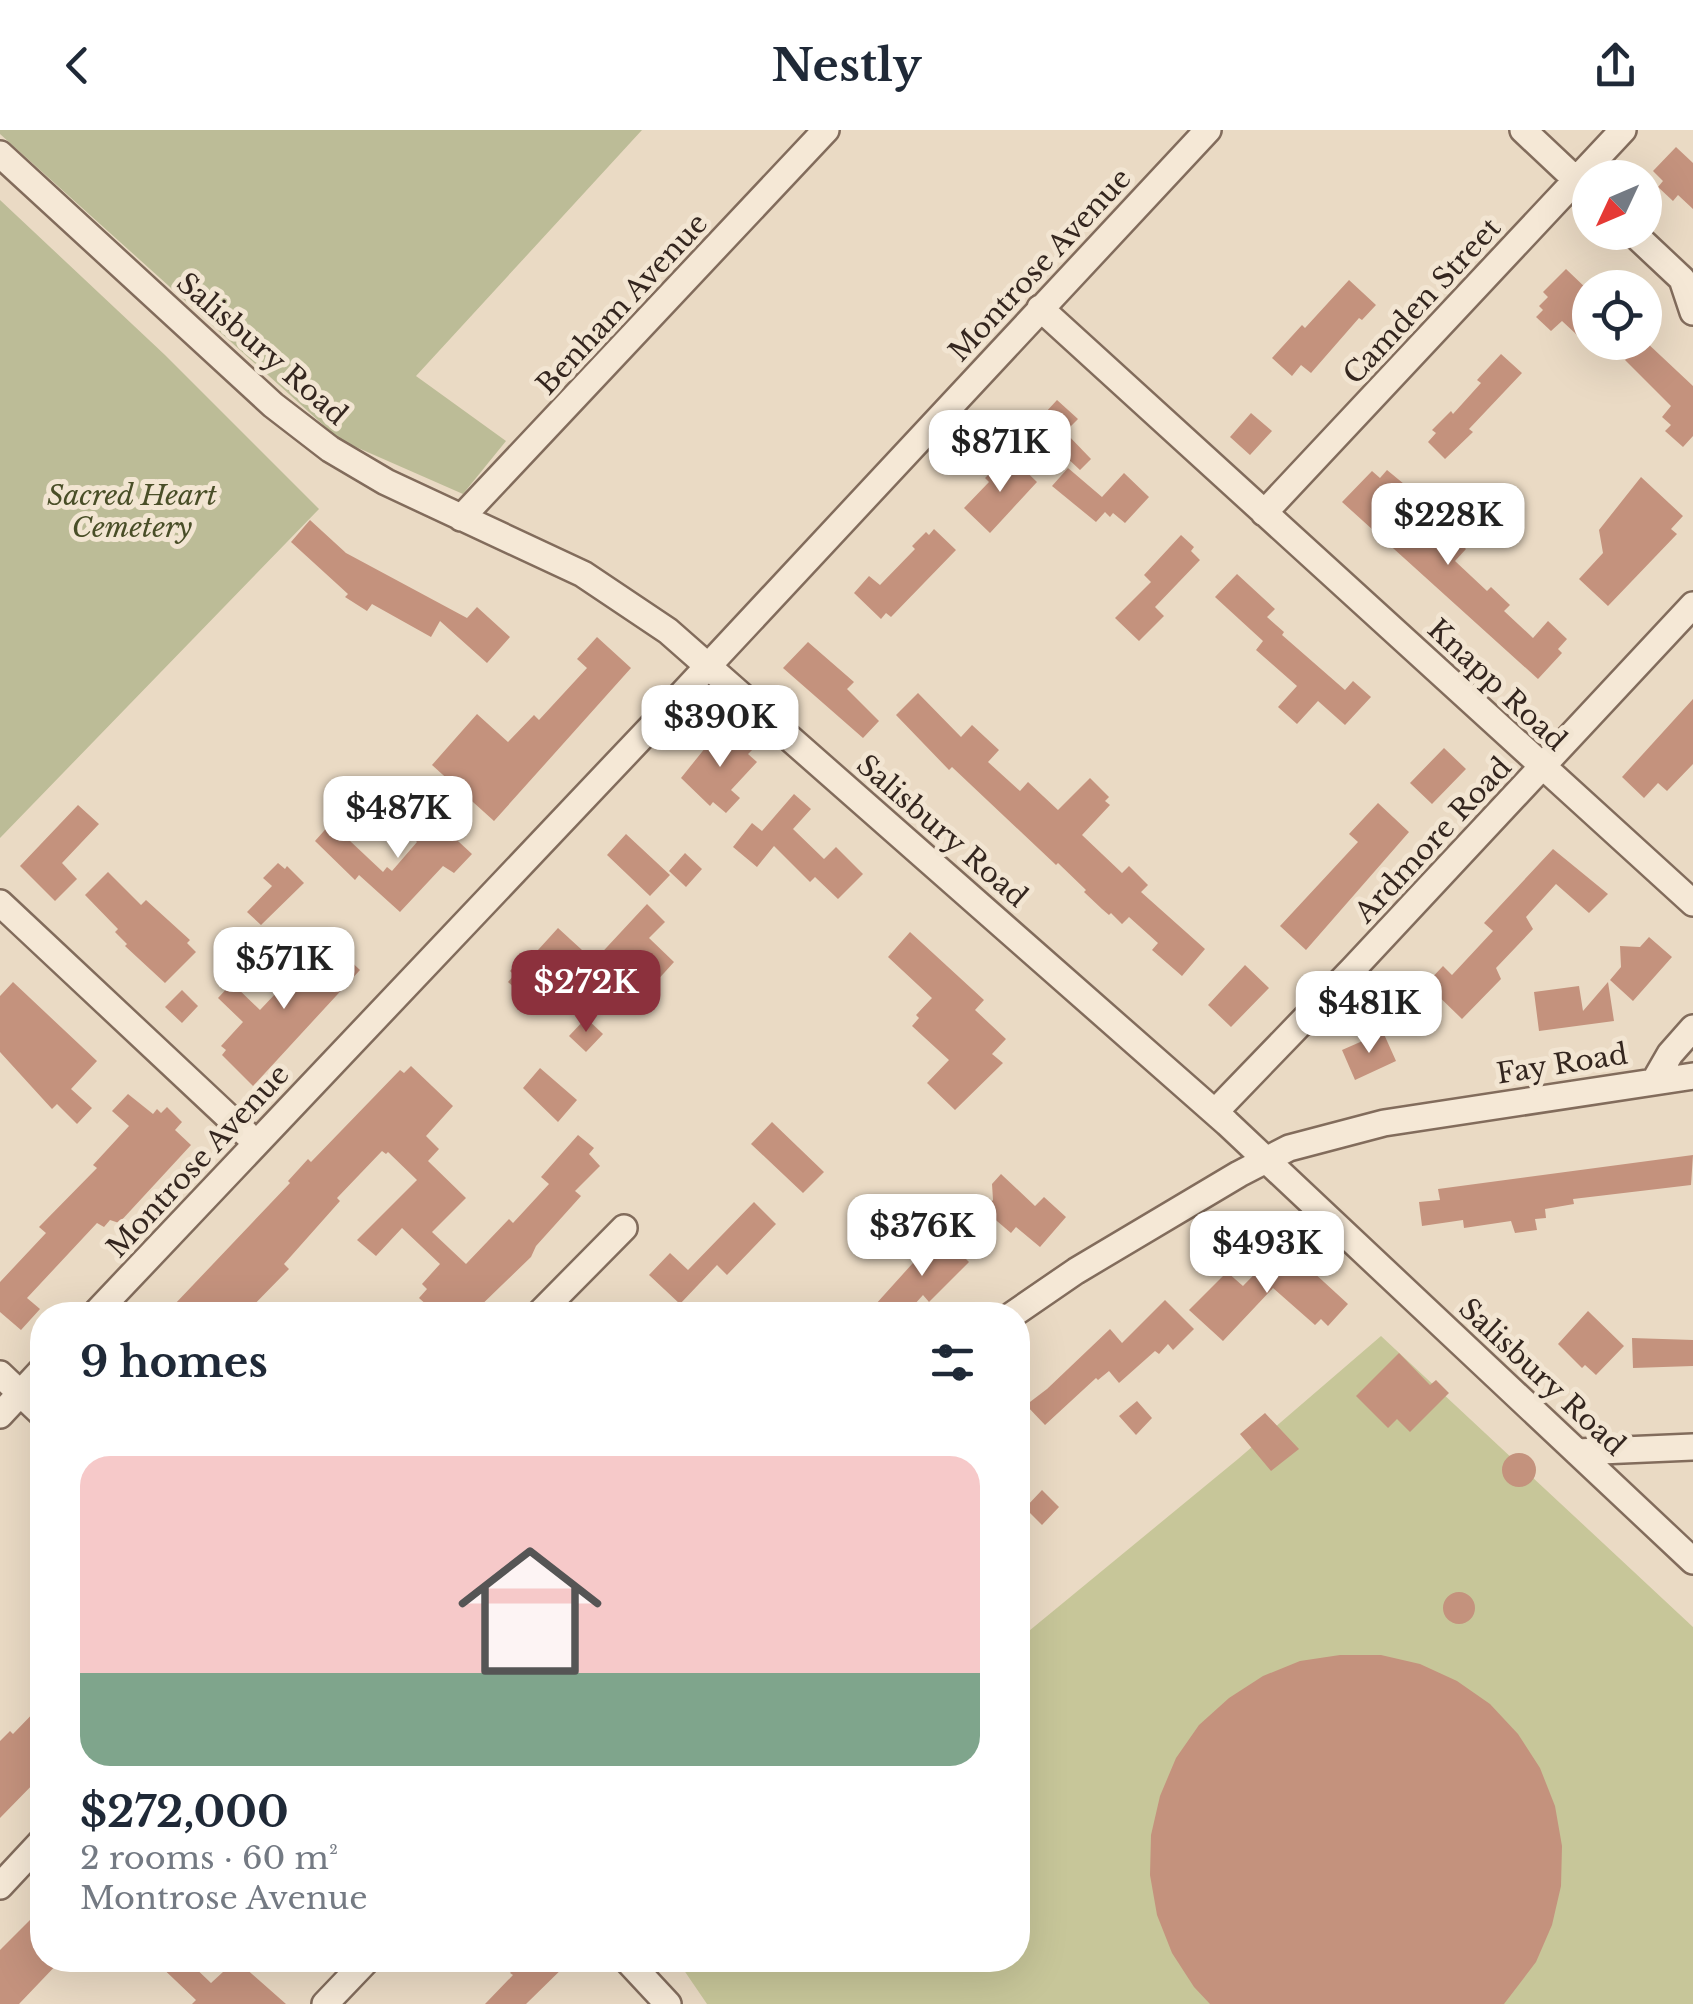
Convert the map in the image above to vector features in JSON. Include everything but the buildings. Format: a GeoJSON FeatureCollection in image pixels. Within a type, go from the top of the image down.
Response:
{"type":"FeatureCollection","features":[{"type":"Feature","properties":{"kind":"street","name":"Benham Avenue"},"geometry":{"type":"LineString","coordinates":[[462,518],[826,130]]}},
{"type":"Feature","properties":{"kind":"street","name":"Montrose Avenue"},"geometry":{"type":"LineString","coordinates":[[106,1302],[709,666],[1208,130]]}},
{"type":"Feature","properties":{"kind":"street"},"geometry":{"type":"LineString","coordinates":[[1523,130],[1572,176]]}},
{"type":"Feature","properties":{"kind":"street","name":"Camden Street"},"geometry":{"type":"LineString","coordinates":[[1602,160],[1623,130]]}},
{"type":"Feature","properties":{"kind":"street","name":"Salisbury Road"},"geometry":{"type":"LineString","coordinates":[[0,154],[273,404],[330,449],[462,518],[583,574],[668,631],[1267,1159],[1693,1561]]}},
{"type":"Feature","properties":{"kind":"street","name":"Camden Street"},"geometry":{"type":"LineString","coordinates":[[1264,513],[1572,197]]}},
{"type":"Feature","properties":{"kind":"street"},"geometry":{"type":"LineString","coordinates":[[1652,250],[1687,281],[1693,312]]}},
{"type":"Feature","properties":{"kind":"street","name":"Knapp Road"},"geometry":{"type":"LineString","coordinates":[[1040,308],[1693,903]]}},
{"type":"Feature","properties":{"kind":"street","name":"Ardmore Road"},"geometry":{"type":"LineString","coordinates":[[1215,1112],[1354,970],[1693,606]]}},
{"type":"Feature","properties":{"kind":"street"},"geometry":{"type":"LineString","coordinates":[[0,903],[256,1143]]}},
{"type":"Feature","properties":{"kind":"street"},"geometry":{"type":"LineString","coordinates":[[1655,1080],[1670,1054],[1693,1028]]}},
{"type":"Feature","properties":{"kind":"street","name":"Fay Road"},"geometry":{"type":"LineString","coordinates":[[1030,1303],[1076,1271],[1289,1148],[1384,1122],[1693,1076]]}},
{"type":"Feature","properties":{"kind":"street"},"geometry":{"type":"LineString","coordinates":[[551,1302],[624,1228]]}},
{"type":"Feature","properties":{"kind":"street"},"geometry":{"type":"LineString","coordinates":[[0,1374],[30,1403]]}},
{"type":"Feature","properties":{"kind":"street"},"geometry":{"type":"LineString","coordinates":[[0,1415],[30,1383]]}},
{"type":"Feature","properties":{"kind":"street"},"geometry":{"type":"LineString","coordinates":[[1577,1452],[1693,1446]]}},
{"type":"Feature","properties":{"kind":"street"},"geometry":{"type":"LineString","coordinates":[[0,1886],[30,1855]]}},
{"type":"Feature","properties":{"kind":"street"},"geometry":{"type":"LineString","coordinates":[[325,2004],[356,1972]]}},
{"type":"Feature","properties":{"kind":"street"},"geometry":{"type":"LineString","coordinates":[[638,1972],[668,2004]]}},
{"type":"Feature","properties":{"kind":"green space"},"geometry":{"type":"Polygon","coordinates":[[[0,130],[642,130],[416,376],[506,441],[463,494],[340,440],[0,130]]]}},
{"type":"Feature","properties":{"kind":"green space","name":"Sacred Heart Cemetery"},"geometry":{"type":"Polygon","coordinates":[[[0,200],[165,355],[319,509],[0,838],[0,200]]]}},
{"type":"Feature","properties":{"kind":"green space"},"geometry":{"type":"Polygon","coordinates":[[[1381,1336],[1693,1627],[1693,2004],[707,2004],[685,1972],[1030,1972],[1030,1630],[1381,1336]]]}}]}
